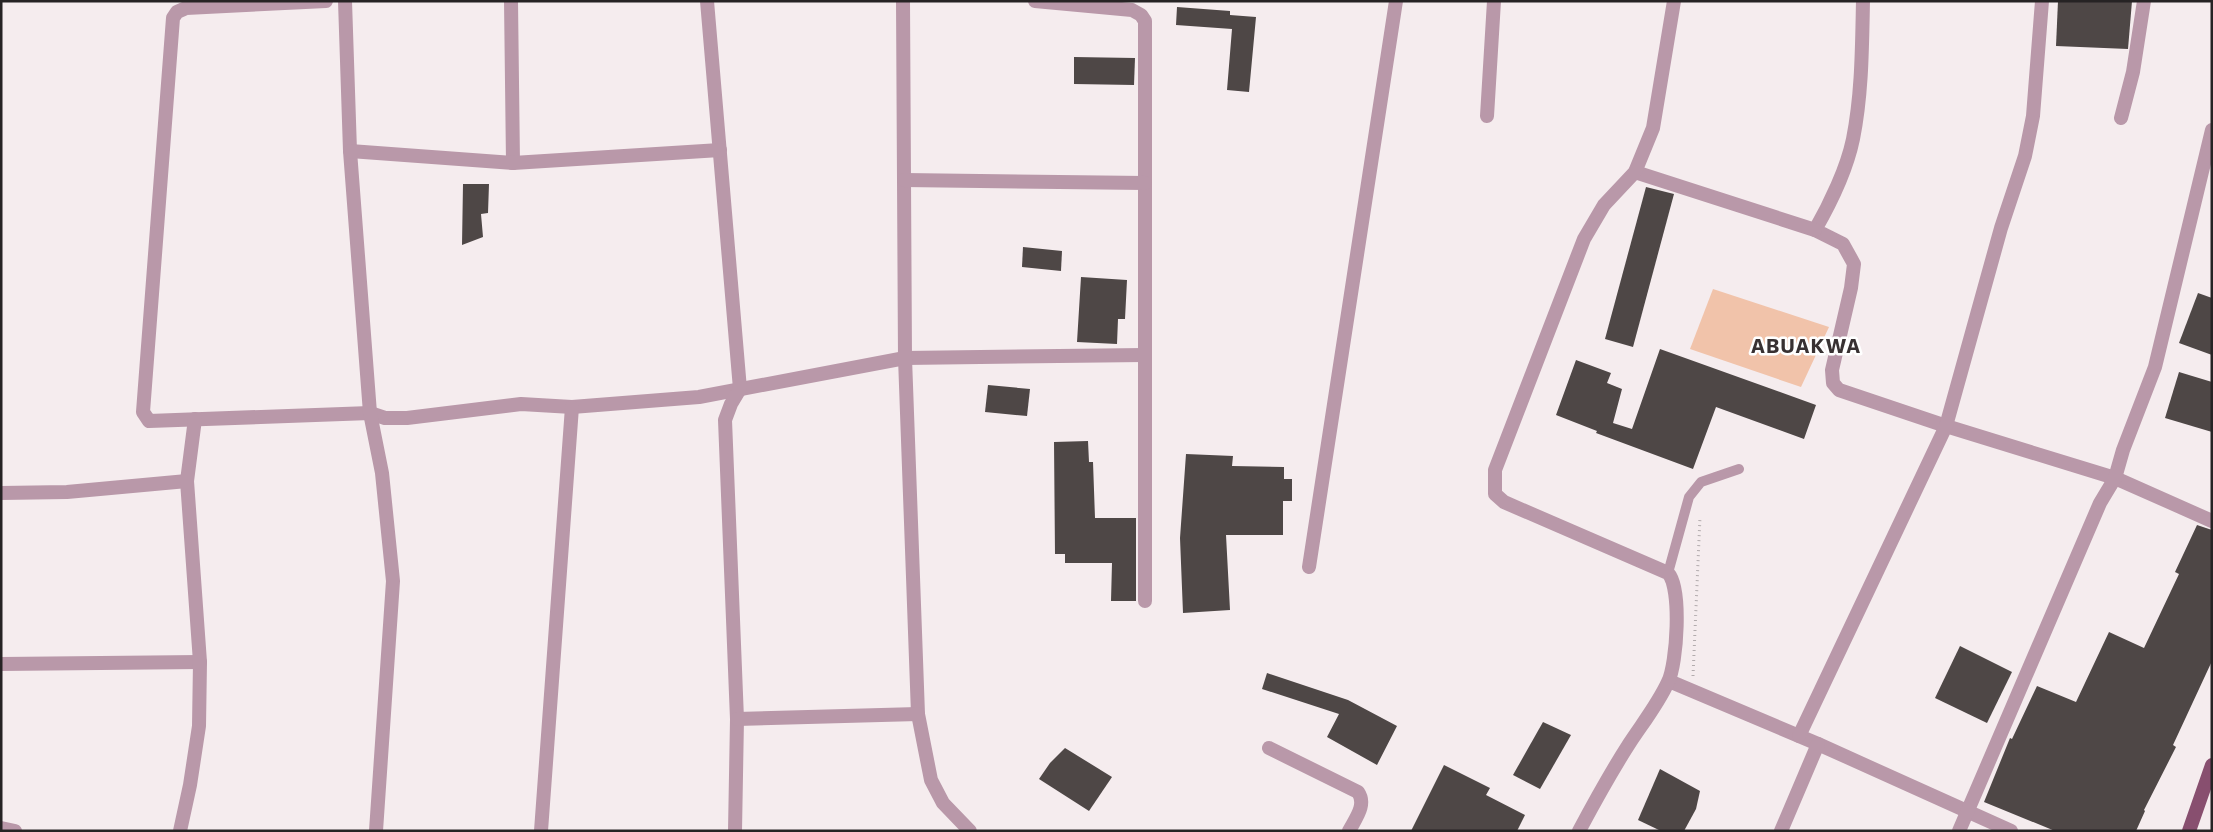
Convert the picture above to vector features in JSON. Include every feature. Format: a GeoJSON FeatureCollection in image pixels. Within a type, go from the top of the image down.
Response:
{"type":"FeatureCollection","features":[{"type":"Feature","properties":{"kind":"main road"},"geometry":{"type":"LineString","coordinates":[[2189,831],[2212,765]]}},
{"type":"Feature","properties":{"kind":"street"},"geometry":{"type":"LineString","coordinates":[[326,1],[186,8],[177,12],[173,18],[143,412],[146,418],[153,422],[370,413],[385,418],[407,418],[521,404],[572,407],[699,397],[905,358],[1144,354]]}},
{"type":"Feature","properties":{"kind":"street"},"geometry":{"type":"LineString","coordinates":[[346,1],[350,151],[370,413],[382,473],[393,581],[376,831]]}},
{"type":"Feature","properties":{"kind":"street"},"geometry":{"type":"LineString","coordinates":[[511,1],[513,163]]}},
{"type":"Feature","properties":{"kind":"street"},"geometry":{"type":"LineString","coordinates":[[706,1],[740,389],[731,404],[725,420],[737,719],[735,831]]}},
{"type":"Feature","properties":{"kind":"street"},"geometry":{"type":"LineString","coordinates":[[904,1],[905,358],[918,714],[931,780],[942,803],[970,831]]}},
{"type":"Feature","properties":{"kind":"street"},"geometry":{"type":"LineString","coordinates":[[1035,1],[1132,10],[1141,15],[1145,21],[1145,601]]}},
{"type":"Feature","properties":{"kind":"street"},"geometry":{"type":"LineString","coordinates":[[1309,567],[1396,1]]}},
{"type":"Feature","properties":{"kind":"street"},"geometry":{"type":"LineString","coordinates":[[1487,116],[1494,1]]}},
{"type":"Feature","properties":{"kind":"street"},"geometry":{"type":"LineString","coordinates":[[1579,831],[1606,780],[1669,681],[1674,656],[1677,622],[1675,584],[1668,574],[1504,502],[1495,494],[1493,484],[1495,470],[1584,239],[1604,205],[1634,172],[1653,128],[1674,1]]}},
{"type":"Feature","properties":{"kind":"street"},"geometry":{"type":"LineString","coordinates":[[1815,230],[1830,204],[1853,140],[1862,69],[1863,1]]}},
{"type":"Feature","properties":{"kind":"street"},"geometry":{"type":"LineString","coordinates":[[1799,736],[1946,426],[2002,228],[2025,156],[2032,116],[2042,1]]}},
{"type":"Feature","properties":{"kind":"street"},"geometry":{"type":"LineString","coordinates":[[2121,118],[2133,72],[2144,1]]}},
{"type":"Feature","properties":{"kind":"street"},"geometry":{"type":"LineString","coordinates":[[1959,831],[2100,503],[2116,478],[2123,450],[2155,367],[2212,130]]}},
{"type":"Feature","properties":{"kind":"street"},"geometry":{"type":"LineString","coordinates":[[350,151],[513,163],[720,150]]}},
{"type":"Feature","properties":{"kind":"street"},"geometry":{"type":"LineString","coordinates":[[1634,172],[1815,230],[1843,244],[1854,264],[1851,288],[1832,370],[1833,383],[1839,390],[1946,426],[2116,478],[2212,521]]}},
{"type":"Feature","properties":{"kind":"street"},"geometry":{"type":"LineString","coordinates":[[904,180],[1144,183]]}},
{"type":"Feature","properties":{"kind":"street"},"geometry":{"type":"LineString","coordinates":[[542,831],[572,407]]}},
{"type":"Feature","properties":{"kind":"street"},"geometry":{"type":"LineString","coordinates":[[180,831],[190,785],[199,726],[200,662],[188,481],[196,419]]}},
{"type":"Feature","properties":{"kind":"street"},"geometry":{"type":"LineString","coordinates":[[1,492],[66,492],[188,481]]}},
{"type":"Feature","properties":{"kind":"street"},"geometry":{"type":"LineString","coordinates":[[1,664],[200,662]]}},
{"type":"Feature","properties":{"kind":"street"},"geometry":{"type":"LineString","coordinates":[[1669,681],[1818,744],[2011,831]]}},
{"type":"Feature","properties":{"kind":"street"},"geometry":{"type":"LineString","coordinates":[[737,719],[918,714]]}},
{"type":"Feature","properties":{"kind":"street"},"geometry":{"type":"LineString","coordinates":[[1781,831],[1818,744]]}},
{"type":"Feature","properties":{"kind":"street"},"geometry":{"type":"LineString","coordinates":[[1269,748],[1358,792],[1362,798],[1362,804],[1349,831]]}},
{"type":"Feature","properties":{"kind":"street"},"geometry":{"type":"LineString","coordinates":[[1,828],[15,831]]}},
{"type":"Feature","properties":{"kind":"lane"},"geometry":{"type":"LineString","coordinates":[[1668,574],[1689,497],[1701,482],[1739,469]]}},
{"type":"Feature","properties":{"kind":"path"},"geometry":{"type":"LineString","coordinates":[[1693,691],[1700,512]]}},
{"type":"Feature","properties":{"kind":"shaded area"},"geometry":{"type":"Polygon","coordinates":[[[1713,289],[1829,327],[1801,387],[1690,349],[1713,289]]]}},
{"type":"Feature","properties":{"kind":"building"},"geometry":{"type":"Polygon","coordinates":[[[2058,1],[2132,1],[2128,49],[2056,46],[2058,1]]]}},
{"type":"Feature","properties":{"kind":"building"},"geometry":{"type":"Polygon","coordinates":[[[1177,7],[1230,11],[1230,15],[1256,17],[1249,92],[1227,90],[1232,29],[1176,25],[1177,7]]]}},
{"type":"Feature","properties":{"kind":"building"},"geometry":{"type":"Polygon","coordinates":[[[1074,57],[1135,58],[1134,85],[1074,84],[1074,57]]]}},
{"type":"Feature","properties":{"kind":"building"},"geometry":{"type":"Polygon","coordinates":[[[463,184],[489,184],[488,213],[481,214],[483,237],[462,245],[463,184]]]}},
{"type":"Feature","properties":{"kind":"building"},"geometry":{"type":"Polygon","coordinates":[[[1646,187],[1674,194],[1633,347],[1605,339],[1646,187]]]}},
{"type":"Feature","properties":{"kind":"building"},"geometry":{"type":"Polygon","coordinates":[[[1023,247],[1062,251],[1061,271],[1022,267],[1023,247]]]}},
{"type":"Feature","properties":{"kind":"building"},"geometry":{"type":"Polygon","coordinates":[[[1081,277],[1127,280],[1125,319],[1118,319],[1117,344],[1077,342],[1081,277]]]}},
{"type":"Feature","properties":{"kind":"building"},"geometry":{"type":"Polygon","coordinates":[[[2198,293],[2212,298],[2212,355],[2179,343],[2198,293]]]}},
{"type":"Feature","properties":{"kind":"building"},"geometry":{"type":"Polygon","coordinates":[[[1660,349],[1816,405],[1804,439],[1716,407],[1693,469],[1596,433],[1597,431],[1556,415],[1576,360],[1611,373],[1607,383],[1622,389],[1613,423],[1632,429],[1660,349]]]}},
{"type":"Feature","properties":{"kind":"building"},"geometry":{"type":"Polygon","coordinates":[[[2179,372],[2212,382],[2212,432],[2165,418],[2179,372]]]}},
{"type":"Feature","properties":{"kind":"building"},"geometry":{"type":"Polygon","coordinates":[[[988,385],[1030,389],[1027,416],[985,412],[988,385]]]}},
{"type":"Feature","properties":{"kind":"building"},"geometry":{"type":"Polygon","coordinates":[[[1088,441],[1089,462],[1093,462],[1095,518],[1136,518],[1136,601],[1111,601],[1112,563],[1065,563],[1065,554],[1055,554],[1054,442],[1088,441]]]}},
{"type":"Feature","properties":{"kind":"building"},"geometry":{"type":"Polygon","coordinates":[[[1186,454],[1233,456],[1232,466],[1284,467],[1284,479],[1292,479],[1292,501],[1283,501],[1283,535],[1226,535],[1230,610],[1183,613],[1180,538],[1186,454]]]}},
{"type":"Feature","properties":{"kind":"building"},"geometry":{"type":"Polygon","coordinates":[[[2197,525],[2212,530],[2212,661],[2173,745],[2176,747],[2144,810],[2136,831],[2055,831],[1984,802],[2010,738],[2012,739],[2037,686],[2076,702],[2109,632],[2144,648],[2179,574],[2175,572],[2197,525]]]}},
{"type":"Feature","properties":{"kind":"building"},"geometry":{"type":"Polygon","coordinates":[[[1960,646],[2012,672],[1987,723],[1935,698],[1960,646]]]}},
{"type":"Feature","properties":{"kind":"building"},"geometry":{"type":"Polygon","coordinates":[[[1267,673],[1348,700],[1397,726],[1377,765],[1327,737],[1339,714],[1262,689],[1267,673]]]}},
{"type":"Feature","properties":{"kind":"building"},"geometry":{"type":"Polygon","coordinates":[[[1543,722],[1571,735],[1540,789],[1513,775],[1543,722]]]}},
{"type":"Feature","properties":{"kind":"building"},"geometry":{"type":"Polygon","coordinates":[[[1065,748],[1112,777],[1089,811],[1039,779],[1050,763],[1065,748]]]}},
{"type":"Feature","properties":{"kind":"building"},"geometry":{"type":"Polygon","coordinates":[[[1444,765],[1490,788],[1486,795],[1525,815],[1517,831],[1411,831],[1444,765]]]}},
{"type":"Feature","properties":{"kind":"building"},"geometry":{"type":"Polygon","coordinates":[[[1660,769],[1700,791],[1696,809],[1684,831],[1661,831],[1638,820],[1660,769]]]}},
{"type":"Feature","properties":{"kind":"district","name":"ABUAKWA"},"geometry":{"type":"Point","coordinates":[1806,345]}}]}
